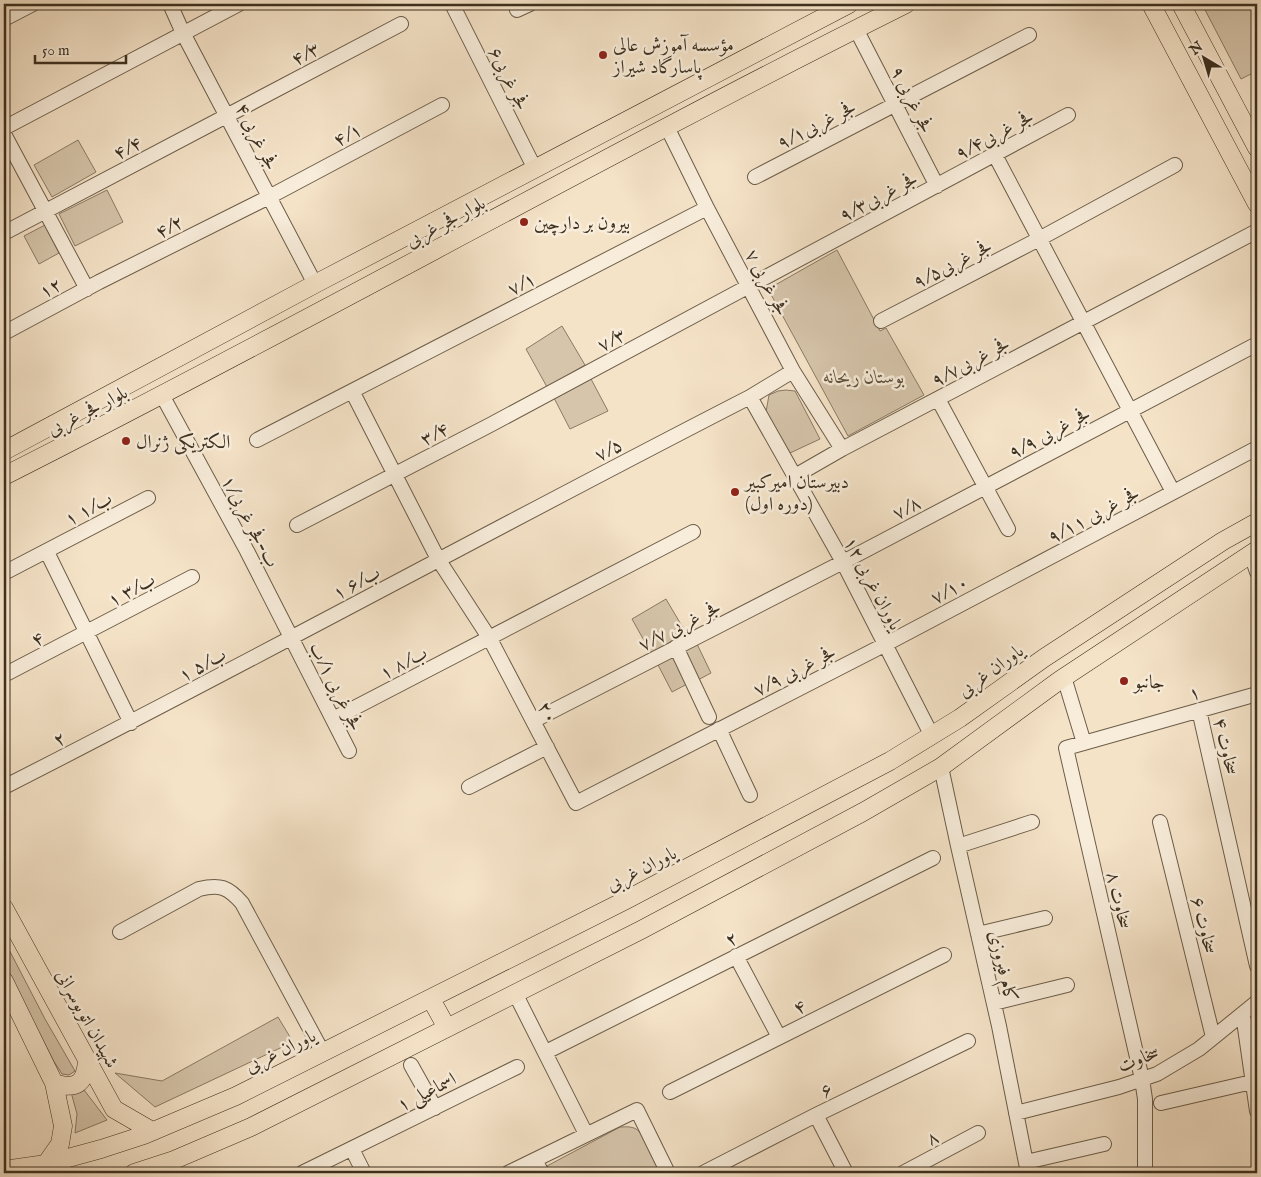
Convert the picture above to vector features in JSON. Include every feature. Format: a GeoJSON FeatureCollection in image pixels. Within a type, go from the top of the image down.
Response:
{"type":"FeatureCollection","features":[{"type":"Feature","properties":{"kind":"main road","name":"بلوار فجر غربی"},"geometry":{"type":"LineString","coordinates":[[4,476],[162,395],[667,127],[906,4]]}},
{"type":"Feature","properties":{"kind":"main road"},"geometry":{"type":"LineString","coordinates":[[1151,4],[1257,204]]}},
{"type":"Feature","properties":{"kind":"main road"},"geometry":{"type":"LineString","coordinates":[[1181,4],[1257,148]]}},
{"type":"Feature","properties":{"kind":"main road","name":"بلوار فجر غربی"},"geometry":{"type":"LineString","coordinates":[[4,451],[316,284],[846,5]]}},
{"type":"Feature","properties":{"kind":"main road"},"geometry":{"type":"LineString","coordinates":[[757,52],[768,75]]}},
{"type":"Feature","properties":{"kind":"main road","name":"یاوران غربی"},"geometry":{"type":"LineString","coordinates":[[4,1170],[46,1164],[101,1149],[152,1131],[236,1096],[626,900],[890,761],[932,736],[1044,658],[1223,541],[1257,522]]}},
{"type":"Feature","properties":{"kind":"main road"},"geometry":{"type":"LineString","coordinates":[[134,1173],[174,1160],[251,1127],[641,930],[863,812],[941,767],[1064,677],[1254,552]]}},
{"type":"Feature","properties":{"kind":"main road"},"geometry":{"type":"LineString","coordinates":[[1117,611],[1131,633]]}},
{"type":"Feature","properties":{"kind":"main road","name":"شهیدان اتوبوسرانی"},"geometry":{"type":"LineString","coordinates":[[4,908],[114,1109],[152,1131]]}},
{"type":"Feature","properties":{"kind":"main road"},"geometry":{"type":"LineString","coordinates":[[4,981],[54,1083],[63,1126],[60,1144],[46,1164]]}},
{"type":"Feature","properties":{"kind":"main road"},"geometry":{"type":"LineString","coordinates":[[431,999],[447,1028]]}},
{"type":"Feature","properties":{"kind":"main road"},"geometry":{"type":"LineString","coordinates":[[54,1083],[66,1087],[78,1083],[86,1074],[87,1061]]}},
{"type":"Feature","properties":{"kind":"street"},"geometry":{"type":"LineString","coordinates":[[4,19],[33,4]]}},
{"type":"Feature","properties":{"kind":"street","name":"۴ فجر غربی"},"geometry":{"type":"LineString","coordinates":[[170,4],[183,33],[316,284]]}},
{"type":"Feature","properties":{"kind":"street"},"geometry":{"type":"LineString","coordinates":[[4,128],[239,4]]}},
{"type":"Feature","properties":{"kind":"street","name":"فجر غربی۶"},"geometry":{"type":"LineString","coordinates":[[452,4],[535,169]]}},
{"type":"Feature","properties":{"kind":"street"},"geometry":{"type":"LineString","coordinates":[[517,10],[530,4]]}},
{"type":"Feature","properties":{"kind":"street","name":"۴/۳"},"geometry":{"type":"LineString","coordinates":[[227,116],[400,24]]}},
{"type":"Feature","properties":{"kind":"street","name":"۹ فجر غربی"},"geometry":{"type":"LineString","coordinates":[[856,29],[937,186]]}},
{"type":"Feature","properties":{"kind":"street","name":"فجر غربی۹/۱"},"geometry":{"type":"LineString","coordinates":[[755,177],[1029,35]]}},
{"type":"Feature","properties":{"kind":"street","name":"۴/۱"},"geometry":{"type":"LineString","coordinates":[[269,197],[442,105]]}},
{"type":"Feature","properties":{"kind":"street","name":"۴/۴"},"geometry":{"type":"LineString","coordinates":[[4,233],[227,116]]}},
{"type":"Feature","properties":{"kind":"street","name":"فجر غربی۹/۴"},"geometry":{"type":"LineString","coordinates":[[937,186],[1068,116]]}},
{"type":"Feature","properties":{"kind":"street","name":"۷ فجر غربی"},"geometry":{"type":"LineString","coordinates":[[667,127],[707,208],[793,370],[842,449]]}},
{"type":"Feature","properties":{"kind":"street"},"geometry":{"type":"LineString","coordinates":[[4,134],[87,289]]}},
{"type":"Feature","properties":{"kind":"street"},"geometry":{"type":"LineString","coordinates":[[995,155],[1173,492]]}},
{"type":"Feature","properties":{"kind":"street","name":"فجر غربی۹/۵"},"geometry":{"type":"LineString","coordinates":[[881,321],[1039,239],[1175,165]]}},
{"type":"Feature","properties":{"kind":"street","name":"فجر غربی۹/۳"},"geometry":{"type":"LineString","coordinates":[[749,286],[937,186]]}},
{"type":"Feature","properties":{"kind":"street","name":"۴/۲"},"geometry":{"type":"LineString","coordinates":[[87,289],[269,197]]}},
{"type":"Feature","properties":{"kind":"street","name":"۷/۱"},"geometry":{"type":"LineString","coordinates":[[258,440],[707,208]]}},
{"type":"Feature","properties":{"kind":"street","name":"فجر غربی۹/۷"},"geometry":{"type":"LineString","coordinates":[[795,476],[842,449],[1257,232]]}},
{"type":"Feature","properties":{"kind":"street","name":"۷/۳"},"geometry":{"type":"LineString","coordinates":[[490,425],[749,286]]}},
{"type":"Feature","properties":{"kind":"street","name":"۱۲"},"geometry":{"type":"LineString","coordinates":[[4,333],[87,289]]}},
{"type":"Feature","properties":{"kind":"street","name":"۹/۹ فجر غربی"},"geometry":{"type":"LineString","coordinates":[[986,486],[1257,344]]}},
{"type":"Feature","properties":{"kind":"street","name":"۷/۵"},"geometry":{"type":"LineString","coordinates":[[438,559],[750,397],[793,370]]}},
{"type":"Feature","properties":{"kind":"street","name":"۲۰"},"geometry":{"type":"LineString","coordinates":[[352,391],[438,559],[490,639],[576,803]]}},
{"type":"Feature","properties":{"kind":"street","name":"۱/ب-فجر غربی"},"geometry":{"type":"LineString","coordinates":[[162,395],[291,638]]}},
{"type":"Feature","properties":{"kind":"street","name":"۱۲ یاوران غربی"},"geometry":{"type":"LineString","coordinates":[[750,397],[843,562],[932,736]]}},
{"type":"Feature","properties":{"kind":"street"},"geometry":{"type":"LineString","coordinates":[[938,399],[1008,529]]}},
{"type":"Feature","properties":{"kind":"street","name":"۳/۴"},"geometry":{"type":"LineString","coordinates":[[297,525],[490,425]]}},
{"type":"Feature","properties":{"kind":"street","name":"۹/۱۱ فجر غربی"},"geometry":{"type":"LineString","coordinates":[[1030,568],[1257,448]]}},
{"type":"Feature","properties":{"kind":"street","name":"۷/۸"},"geometry":{"type":"LineString","coordinates":[[843,562],[986,486]]}},
{"type":"Feature","properties":{"kind":"street","name":"۱ ب/۱"},"geometry":{"type":"LineString","coordinates":[[47,552],[148,498]]}},
{"type":"Feature","properties":{"kind":"street","name":"۱ ب/۸"},"geometry":{"type":"LineString","coordinates":[[333,719],[693,532]]}},
{"type":"Feature","properties":{"kind":"street"},"geometry":{"type":"LineString","coordinates":[[4,573],[47,552],[131,722]]}},
{"type":"Feature","properties":{"kind":"street"},"geometry":{"type":"LineString","coordinates":[[1254,552],[1257,572]]}},
{"type":"Feature","properties":{"kind":"street","name":"۱ ب/۶"},"geometry":{"type":"LineString","coordinates":[[291,638],[438,559]]}},
{"type":"Feature","properties":{"kind":"street","name":"۷/۷ فجر غربی"},"geometry":{"type":"LineString","coordinates":[[533,721],[843,562]]}},
{"type":"Feature","properties":{"kind":"street","name":"۷/۱۰"},"geometry":{"type":"LineString","coordinates":[[886,644],[1030,568]]}},
{"type":"Feature","properties":{"kind":"street","name":"۱ ب/۳"},"geometry":{"type":"LineString","coordinates":[[87,633],[192,577]]}},
{"type":"Feature","properties":{"kind":"street","name":"۴"},"geometry":{"type":"LineString","coordinates":[[4,675],[87,633]]}},
{"type":"Feature","properties":{"kind":"street","name":"فجر غربی ۱/ب"},"geometry":{"type":"LineString","coordinates":[[291,638],[349,751]]}},
{"type":"Feature","properties":{"kind":"street","name":"۱ ب/۵"},"geometry":{"type":"LineString","coordinates":[[131,722],[291,638]]}},
{"type":"Feature","properties":{"kind":"street","name":"۷/۹ فجر غربی"},"geometry":{"type":"LineString","coordinates":[[576,803],[886,644]]}},
{"type":"Feature","properties":{"kind":"street"},"geometry":{"type":"LineString","coordinates":[[676,647],[709,717]]}},
{"type":"Feature","properties":{"kind":"street"},"geometry":{"type":"LineString","coordinates":[[1064,677],[1084,742]]}},
{"type":"Feature","properties":{"kind":"street","name":"۱"},"geometry":{"type":"LineString","coordinates":[[1084,742],[1199,710],[1257,698]]}},
{"type":"Feature","properties":{"kind":"street","name":"سخاوت ۴"},"geometry":{"type":"LineString","coordinates":[[1199,710],[1257,966]]}},
{"type":"Feature","properties":{"kind":"street","name":"۲"},"geometry":{"type":"LineString","coordinates":[[4,787],[131,722]]}},
{"type":"Feature","properties":{"kind":"street"},"geometry":{"type":"LineString","coordinates":[[719,730],[750,794]]}},
{"type":"Feature","properties":{"kind":"street","name":"سخاوت ۸"},"geometry":{"type":"LineString","coordinates":[[1084,742],[1066,748],[1142,1079]]}},
{"type":"Feature","properties":{"kind":"street"},"geometry":{"type":"LineString","coordinates":[[469,787],[547,747]]}},
{"type":"Feature","properties":{"kind":"street","name":"کام فیروزی"},"geometry":{"type":"LineString","coordinates":[[941,767],[994,1003],[1027,1167]]}},
{"type":"Feature","properties":{"kind":"street"},"geometry":{"type":"LineString","coordinates":[[958,846],[1032,822]]}},
{"type":"Feature","properties":{"kind":"street","name":"سخاوت ۶"},"geometry":{"type":"LineString","coordinates":[[1160,822],[1213,1037]]}},
{"type":"Feature","properties":{"kind":"street","name":"۲"},"geometry":{"type":"LineString","coordinates":[[546,1052],[933,858]]}},
{"type":"Feature","properties":{"kind":"street"},"geometry":{"type":"LineString","coordinates":[[120,932],[199,889],[211,886],[222,887],[232,891],[242,903],[323,1053]]}},
{"type":"Feature","properties":{"kind":"street"},"geometry":{"type":"LineString","coordinates":[[978,934],[1045,918]]}},
{"type":"Feature","properties":{"kind":"street","name":"۴"},"geometry":{"type":"LineString","coordinates":[[670,1092],[944,955]]}},
{"type":"Feature","properties":{"kind":"street"},"geometry":{"type":"LineString","coordinates":[[736,956],[779,1037]]}},
{"type":"Feature","properties":{"kind":"street"},"geometry":{"type":"LineString","coordinates":[[994,1003],[1067,985]]}},
{"type":"Feature","properties":{"kind":"street"},"geometry":{"type":"LineString","coordinates":[[515,993],[586,1134]]}},
{"type":"Feature","properties":{"kind":"street","name":"سخاوت"},"geometry":{"type":"LineString","coordinates":[[1016,1113],[1119,1087],[1157,1074],[1199,1049],[1257,1002]]}},
{"type":"Feature","properties":{"kind":"street"},"geometry":{"type":"LineString","coordinates":[[1243,1014],[1257,1106]]}},
{"type":"Feature","properties":{"kind":"street","name":"۶"},"geometry":{"type":"LineString","coordinates":[[703,1173],[816,1115],[968,1041]]}},
{"type":"Feature","properties":{"kind":"street"},"geometry":{"type":"LineString","coordinates":[[411,1065],[435,1108]]}},
{"type":"Feature","properties":{"kind":"street","name":"اسماعیلی ۱"},"geometry":{"type":"LineString","coordinates":[[302,1173],[518,1067]]}},
{"type":"Feature","properties":{"kind":"street"},"geometry":{"type":"LineString","coordinates":[[1142,1079],[1146,1099],[1145,1173]]}},
{"type":"Feature","properties":{"kind":"street"},"geometry":{"type":"LineString","coordinates":[[1161,1103],[1252,1082]]}},
{"type":"Feature","properties":{"kind":"street"},"geometry":{"type":"LineString","coordinates":[[508,1173],[637,1110],[668,1173]]}},
{"type":"Feature","properties":{"kind":"street"},"geometry":{"type":"LineString","coordinates":[[816,1115],[846,1173]]}},
{"type":"Feature","properties":{"kind":"street","name":"۸"},"geometry":{"type":"LineString","coordinates":[[903,1173],[978,1133]]}},
{"type":"Feature","properties":{"kind":"street"},"geometry":{"type":"LineString","coordinates":[[1027,1167],[1104,1144]]}},
{"type":"Feature","properties":{"kind":"street"},"geometry":{"type":"LineString","coordinates":[[352,1150],[364,1173]]}},
{"type":"Feature","properties":{"kind":"street"},"geometry":{"type":"LineString","coordinates":[[535,1160],[542,1173]]}},
{"type":"Feature","properties":{"kind":"green space"},"geometry":{"type":"Polygon","coordinates":[[[1202,4],[1257,4],[1257,71],[1241,79],[1202,4]]]}},
{"type":"Feature","properties":{"kind":"green space"},"geometry":{"type":"Polygon","coordinates":[[[78,140],[96,172],[52,197],[34,165],[78,140]]]}},
{"type":"Feature","properties":{"kind":"green space"},"geometry":{"type":"Polygon","coordinates":[[[107,190],[123,222],[75,246],[59,214],[107,190]]]}},
{"type":"Feature","properties":{"kind":"green space"},"geometry":{"type":"Polygon","coordinates":[[[45,225],[59,253],[39,264],[24,236],[45,225]]]}},
{"type":"Feature","properties":{"kind":"green space","name":"بوستان ریحانه"},"geometry":{"type":"Polygon","coordinates":[[[837,250],[880,331],[886,328],[924,395],[848,436],[768,289],[837,250]]]}},
{"type":"Feature","properties":{"kind":"green space"},"geometry":{"type":"Polygon","coordinates":[[[562,326],[585,365],[547,387],[526,349],[562,326]]]}},
{"type":"Feature","properties":{"kind":"green space"},"geometry":{"type":"Polygon","coordinates":[[[591,379],[608,411],[570,429],[554,398],[591,379]]]}},
{"type":"Feature","properties":{"kind":"green space"},"geometry":{"type":"Polygon","coordinates":[[[786,390],[795,391],[820,439],[790,453],[766,412],[769,395],[786,390]]]}},
{"type":"Feature","properties":{"kind":"green space"},"geometry":{"type":"Polygon","coordinates":[[[666,599],[686,633],[651,653],[632,619],[666,599]]]}},
{"type":"Feature","properties":{"kind":"green space"},"geometry":{"type":"Polygon","coordinates":[[[696,642],[711,673],[696,681],[681,649],[696,642]]]}},
{"type":"Feature","properties":{"kind":"green space"},"geometry":{"type":"Polygon","coordinates":[[[673,654],[689,683],[672,692],[657,663],[673,654]]]}},
{"type":"Feature","properties":{"kind":"green space"},"geometry":{"type":"Polygon","coordinates":[[[4,940],[45,1019],[75,1071],[69,1075],[62,1074],[53,1060],[4,963],[4,940]]]}},
{"type":"Feature","properties":{"kind":"green space"},"geometry":{"type":"Polygon","coordinates":[[[278,1017],[293,1042],[155,1107],[115,1073],[162,1081],[278,1017]]]}},
{"type":"Feature","properties":{"kind":"green space"},"geometry":{"type":"Polygon","coordinates":[[[81,1086],[107,1120],[75,1133],[77,1114],[71,1092],[81,1086]]]}},
{"type":"Feature","properties":{"kind":"green space"},"geometry":{"type":"Polygon","coordinates":[[[620,1127],[632,1127],[639,1132],[647,1142],[661,1173],[551,1173],[547,1166],[620,1127]]]}},
{"type":"Feature","properties":{"kind":"place","name":"مؤسسه آموزش عالی پاسارگاد شیراز"},"geometry":{"type":"Point","coordinates":[603,55]}},
{"type":"Feature","properties":{"kind":"place","name":"بیرون بر دارچین"},"geometry":{"type":"Point","coordinates":[524,222]}},
{"type":"Feature","properties":{"kind":"place","name":"الکتریکی ژنرال"},"geometry":{"type":"Point","coordinates":[126,441]}},
{"type":"Feature","properties":{"kind":"place","name":"دبیرستان امیرکبیر (دوره اول)"},"geometry":{"type":"Point","coordinates":[735,492]}},
{"type":"Feature","properties":{"kind":"place","name":"جانبو"},"geometry":{"type":"Point","coordinates":[1124,681]}}]}
